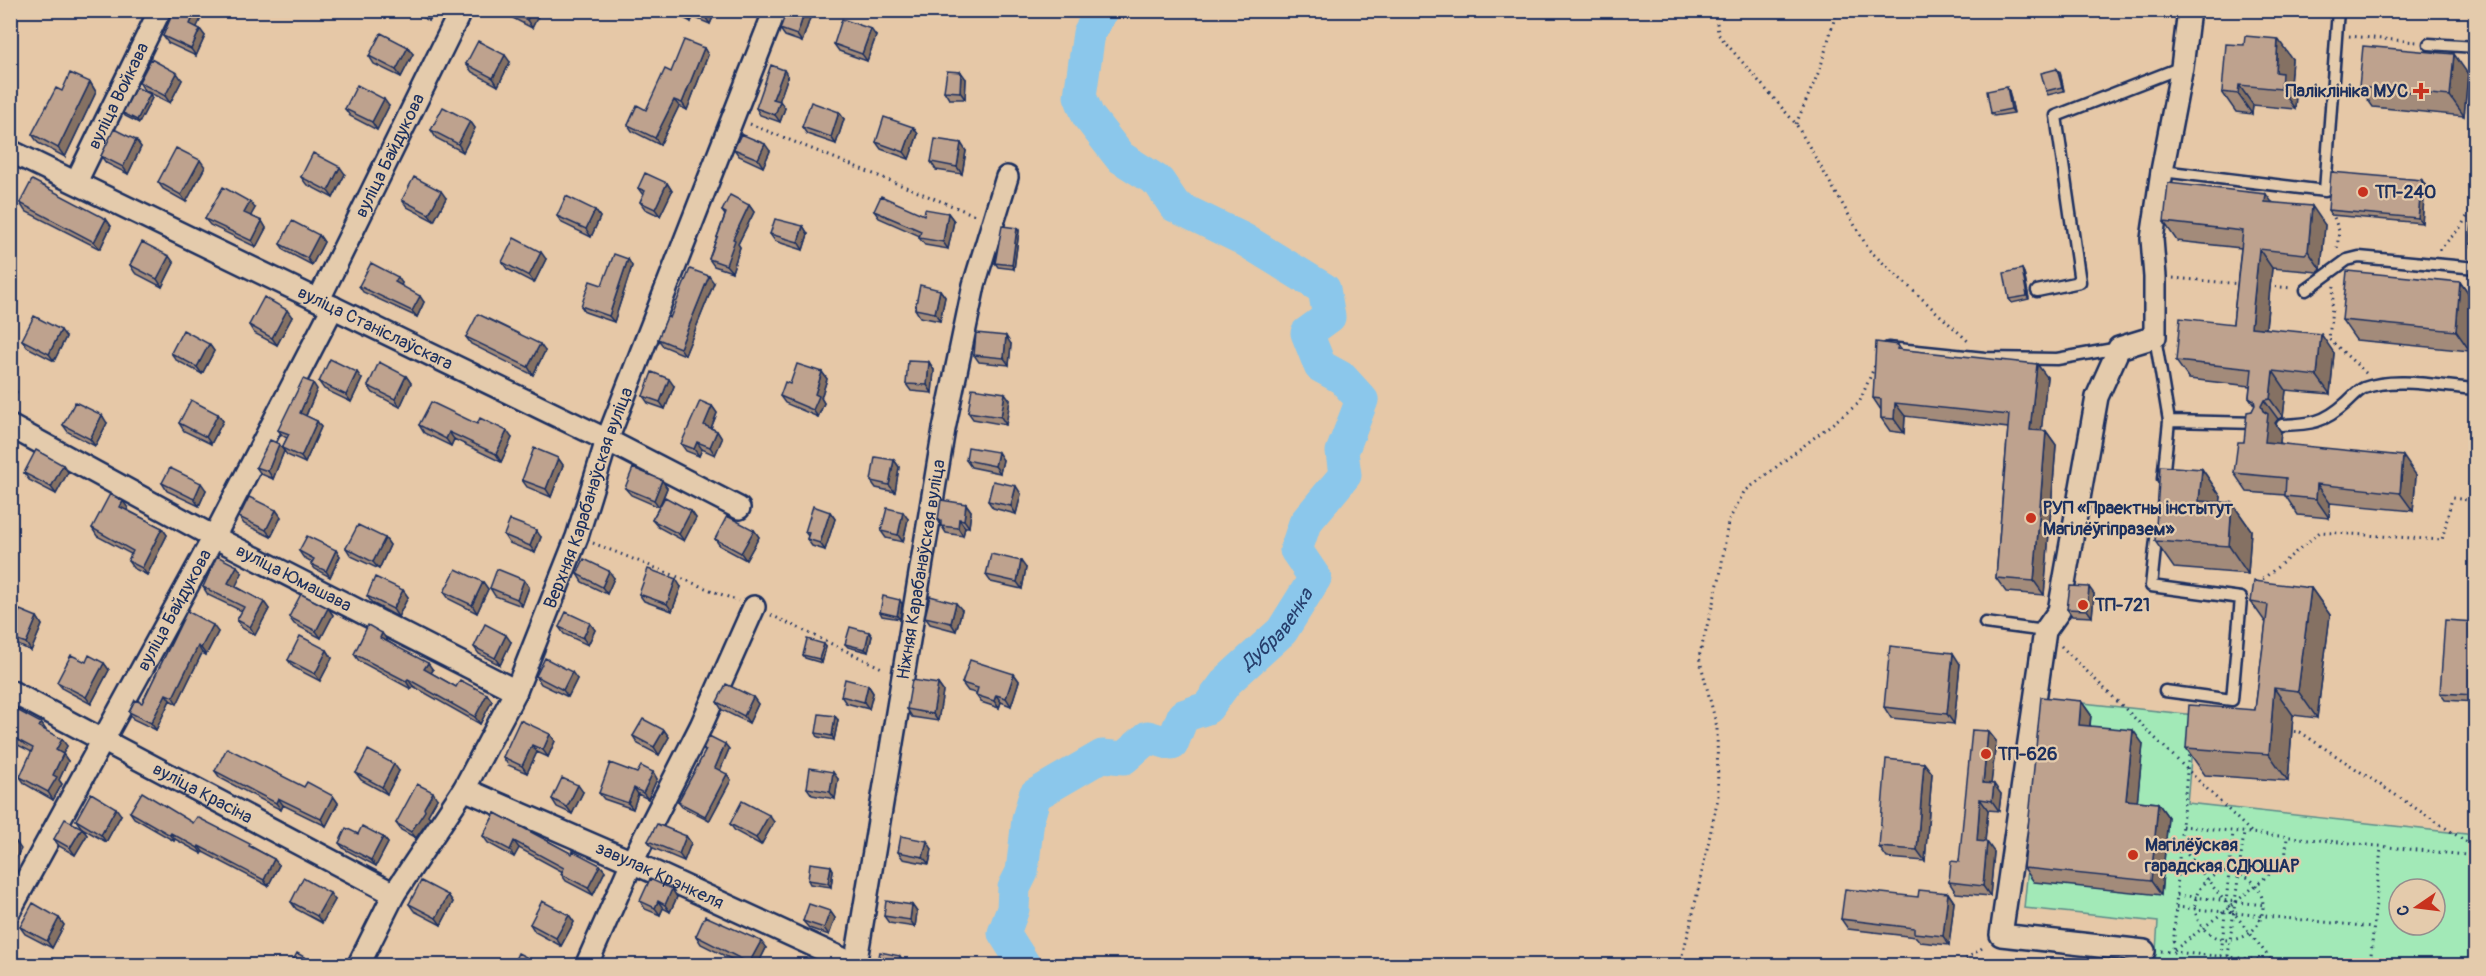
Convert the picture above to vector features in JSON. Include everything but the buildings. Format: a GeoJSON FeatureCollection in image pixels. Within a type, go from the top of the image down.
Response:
{"type":"FeatureCollection","features":[{"type":"Feature","properties":{"kind":"street","name":"вуліца Войкава"},"geometry":{"type":"LineString","coordinates":[[76,182],[160,10]]}},
{"type":"Feature","properties":{"kind":"street","name":"вуліца Байдукова"},"geometry":{"type":"LineString","coordinates":[[10,910],[214,537],[326,303],[461,10]]}},
{"type":"Feature","properties":{"kind":"street","name":"Верхняя Карабанаўская вуліца"},"geometry":{"type":"LineString","coordinates":[[358,966],[394,894],[464,789],[516,691],[577,537],[607,440],[775,10]]}},
{"type":"Feature","properties":{"kind":"street"},"geometry":{"type":"LineString","coordinates":[[2144,951],[2001,935],[2045,631],[2059,611],[2097,397],[2119,348],[2154,337],[2155,277],[2152,239],[2162,171],[2182,67],[2189,10]]}},
{"type":"Feature","properties":{"kind":"street","name":"вуліца Станіслаўскага"},"geometry":{"type":"LineString","coordinates":[[10,151],[607,440],[739,508]]}},
{"type":"Feature","properties":{"kind":"street","name":"Ніжняя Карабанаўская вуліца"},"geometry":{"type":"LineString","coordinates":[[856,965],[944,429],[974,285],[1007,177]]}},
{"type":"Feature","properties":{"kind":"street","name":"вуліца Юмашава"},"geometry":{"type":"LineString","coordinates":[[10,426],[214,537],[516,691]]}},
{"type":"Feature","properties":{"kind":"street"},"geometry":{"type":"LineString","coordinates":[[586,966],[632,862],[701,726],[754,607]]}},
{"type":"Feature","properties":{"kind":"street","name":"вуліца Красіна"},"geometry":{"type":"LineString","coordinates":[[10,691],[394,894]]}},
{"type":"Feature","properties":{"kind":"street","name":"завулак Крэнкеля"},"geometry":{"type":"LineString","coordinates":[[464,789],[632,862],[856,965]]}},
{"type":"Feature","properties":{"kind":"lane"},"geometry":{"type":"LineString","coordinates":[[2162,171],[2325,191],[2338,10]]}},
{"type":"Feature","properties":{"kind":"lane"},"geometry":{"type":"LineString","coordinates":[[2429,44],[2475,47]]}},
{"type":"Feature","properties":{"kind":"lane"},"geometry":{"type":"LineString","coordinates":[[2037,291],[2080,282],[2056,116],[2182,67]]}},
{"type":"Feature","properties":{"kind":"lane"},"geometry":{"type":"LineString","coordinates":[[2306,290],[2347,260],[2360,257],[2475,268]]}},
{"type":"Feature","properties":{"kind":"lane"},"geometry":{"type":"LineString","coordinates":[[2154,337],[2169,420],[2162,491]]}},
{"type":"Feature","properties":{"kind":"lane"},"geometry":{"type":"LineString","coordinates":[[1882,348],[1985,358],[2057,359],[2119,348]]}},
{"type":"Feature","properties":{"kind":"lane"},"geometry":{"type":"LineString","coordinates":[[2282,424],[2313,424],[2334,414],[2361,389],[2377,384],[2393,382],[2475,389]]}},
{"type":"Feature","properties":{"kind":"lane"},"geometry":{"type":"LineString","coordinates":[[2169,420],[2261,423]]}},
{"type":"Feature","properties":{"kind":"lane"},"geometry":{"type":"LineString","coordinates":[[2159,515],[2151,586],[2241,598],[2232,700],[2164,690]]}},
{"type":"Feature","properties":{"kind":"lane"},"geometry":{"type":"LineString","coordinates":[[1985,623],[2045,631]]}},
{"type":"Feature","properties":{"kind":"path"},"geometry":{"type":"LineString","coordinates":[[1796,124],[1820,69],[1837,10]]}},
{"type":"Feature","properties":{"kind":"path"},"geometry":{"type":"LineString","coordinates":[[1717,23],[1718,34],[1796,124],[1869,250],[1985,358]]}},
{"type":"Feature","properties":{"kind":"path"},"geometry":{"type":"LineString","coordinates":[[2336,35],[2429,44]]}},
{"type":"Feature","properties":{"kind":"path"},"geometry":{"type":"LineString","coordinates":[[2475,59],[2469,140],[2475,154]]}},
{"type":"Feature","properties":{"kind":"path"},"geometry":{"type":"LineString","coordinates":[[733,117],[993,223]]}},
{"type":"Feature","properties":{"kind":"path"},"geometry":{"type":"LineString","coordinates":[[2325,191],[2339,231],[2330,339],[2377,384]]}},
{"type":"Feature","properties":{"kind":"path"},"geometry":{"type":"LineString","coordinates":[[2426,263],[2460,228],[2475,202]]}},
{"type":"Feature","properties":{"kind":"path"},"geometry":{"type":"LineString","coordinates":[[2155,277],[2248,285]]}},
{"type":"Feature","properties":{"kind":"path"},"geometry":{"type":"LineString","coordinates":[[2259,286],[2306,290]]}},
{"type":"Feature","properties":{"kind":"path"},"geometry":{"type":"LineString","coordinates":[[1679,966],[1690,927],[1718,798],[1717,727],[1699,657],[1720,576],[1728,522],[1744,492],[1859,403],[1882,348]]}},
{"type":"Feature","properties":{"kind":"path"},"geometry":{"type":"LineString","coordinates":[[2241,598],[2320,532],[2442,540],[2452,498],[2475,501]]}},
{"type":"Feature","properties":{"kind":"path"},"geometry":{"type":"LineString","coordinates":[[2045,631],[2188,768],[2253,834]]}},
{"type":"Feature","properties":{"kind":"path"},"geometry":{"type":"LineString","coordinates":[[2282,730],[2300,732],[2475,848]]}},
{"type":"Feature","properties":{"kind":"path"},"geometry":{"type":"LineString","coordinates":[[2173,951],[2181,826],[2190,747]]}},
{"type":"Feature","properties":{"kind":"path"},"geometry":{"type":"LineString","coordinates":[[2181,826],[2475,856]]}},
{"type":"Feature","properties":{"kind":"path"},"geometry":{"type":"LineString","coordinates":[[2221,956],[2234,831]]}},
{"type":"Feature","properties":{"kind":"path"},"geometry":{"type":"LineString","coordinates":[[2228,957],[2237,873],[2244,833]]}},
{"type":"Feature","properties":{"kind":"path"},"geometry":{"type":"LineString","coordinates":[[2173,951],[2285,861],[2287,837]]}},
{"type":"Feature","properties":{"kind":"path"},"geometry":{"type":"LineString","coordinates":[[2180,845],[2272,963]]}},
{"type":"Feature","properties":{"kind":"path"},"geometry":{"type":"LineString","coordinates":[[2370,966],[2381,847]]}},
{"type":"Feature","properties":{"kind":"path"},"geometry":{"type":"LineString","coordinates":[[2237,873],[2247,876],[2261,892],[2264,905],[2262,915],[2258,925],[2250,933],[2230,940],[2222,939],[2210,934],[2202,927],[2195,908],[2196,898],[2207,879],[2216,874],[2237,873]]}},
{"type":"Feature","properties":{"kind":"path"},"geometry":{"type":"LineString","coordinates":[[2176,895],[2264,905]]}},
{"type":"Feature","properties":{"kind":"path"},"geometry":{"type":"LineString","coordinates":[[2176,907],[2373,927]]}},
{"type":"Feature","properties":{"kind":"path"},"geometry":{"type":"LineString","coordinates":[[1956,966],[2001,935]]}},
{"type":"Feature","properties":{"kind":"path"},"geometry":{"type":"LineString","coordinates":[[2144,951],[2173,951],[2272,963]]}},
{"type":"Feature","properties":{"kind":"green space"},"geometry":{"type":"Polygon","coordinates":[[[2045,699],[2195,715],[2187,803],[2475,835],[2475,965],[2155,965],[2158,922],[2024,908],[2045,699]]]}},
{"type":"Feature","properties":{"kind":"waterway","name":"Дубравенка"},"geometry":{"type":"LineString","coordinates":[[1025,966],[1004,933],[1013,909],[1014,888],[1022,872],[1028,819],[1035,795],[1102,756],[1124,758],[1148,737],[1172,744],[1183,716],[1207,708],[1227,681],[1282,631],[1315,578],[1296,550],[1305,523],[1345,475],[1342,452],[1362,400],[1342,378],[1320,366],[1307,333],[1329,317],[1324,289],[1243,239],[1175,206],[1159,182],[1120,157],[1088,116],[1080,96],[1089,33],[1102,10]]}},
{"type":"Feature","properties":{"kind":"place","name":"Паліклініка МУС"},"geometry":{"type":"Point","coordinates":[2421,91]}},
{"type":"Feature","properties":{"kind":"place","name":"ТП-240"},"geometry":{"type":"Point","coordinates":[2363,192]}},
{"type":"Feature","properties":{"kind":"place","name":"РУП «Праектны інстытут Магілёўгіпразем»"},"geometry":{"type":"Point","coordinates":[2031,518]}},
{"type":"Feature","properties":{"kind":"place","name":"ТП-721"},"geometry":{"type":"Point","coordinates":[2083,605]}},
{"type":"Feature","properties":{"kind":"place","name":"ТП-626"},"geometry":{"type":"Point","coordinates":[1986,754]}},
{"type":"Feature","properties":{"kind":"place","name":"Магілёўская гарадская СДЮШАР"},"geometry":{"type":"Point","coordinates":[2133,855]}}]}
